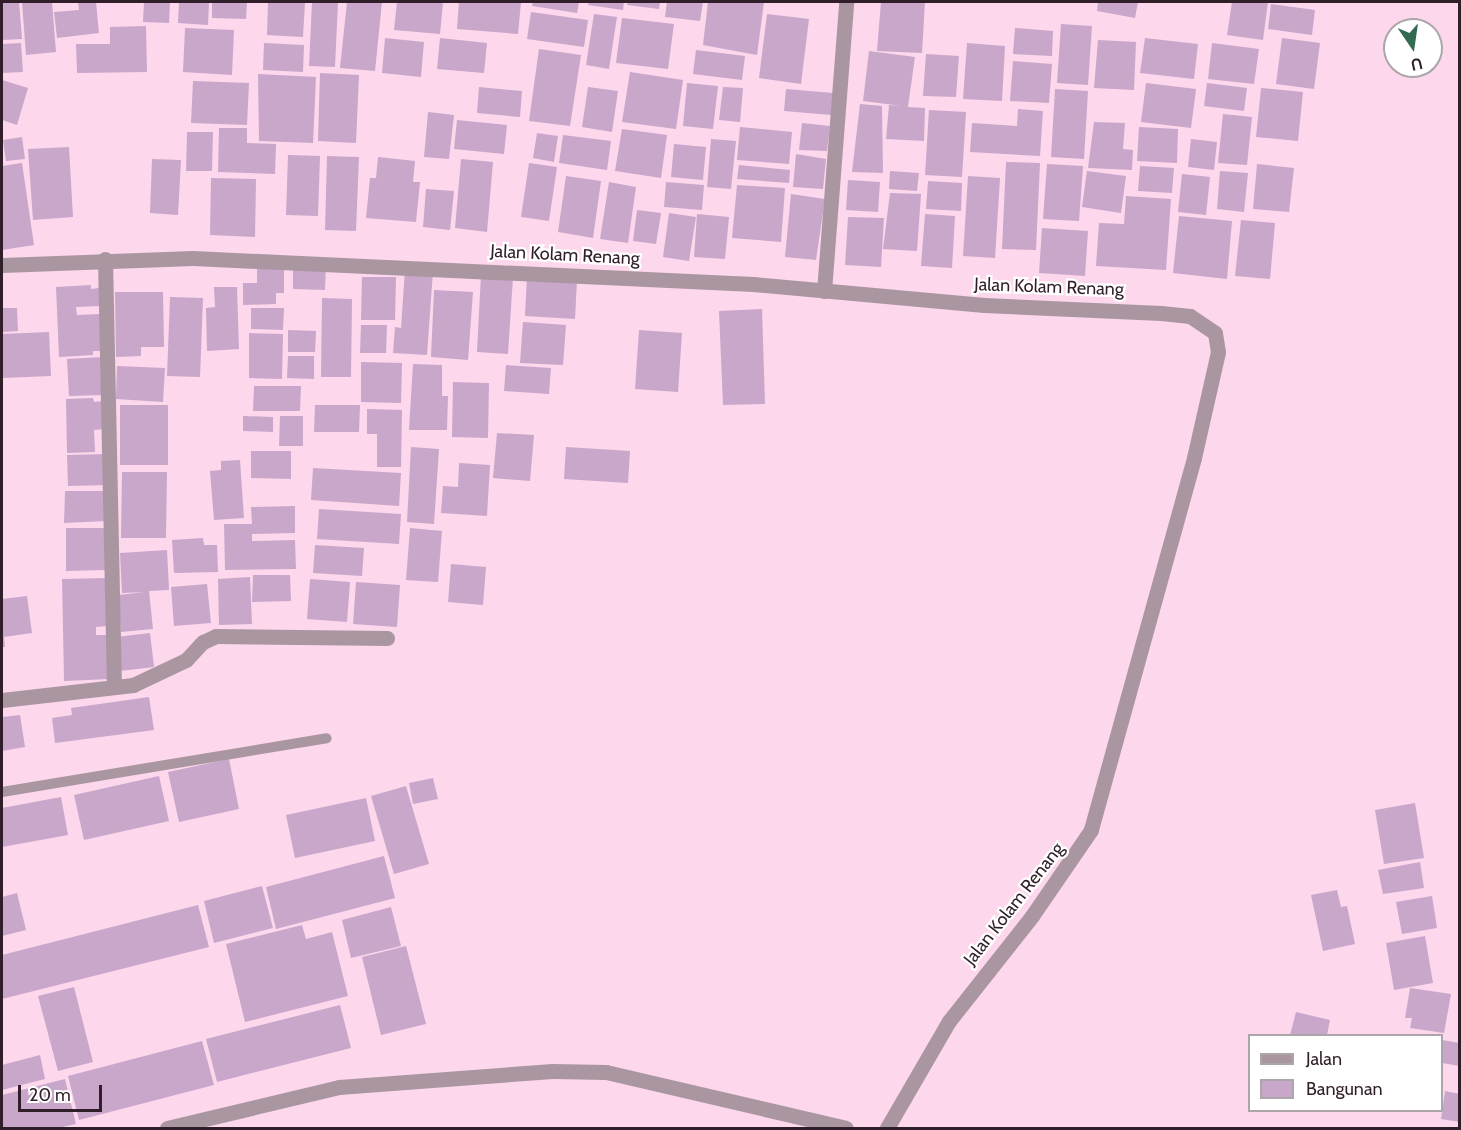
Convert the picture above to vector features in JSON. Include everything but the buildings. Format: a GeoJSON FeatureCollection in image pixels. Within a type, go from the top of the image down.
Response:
{"type":"FeatureCollection","features":[{"type":"Feature","properties":{"kind":"street"},"geometry":{"type":"LineString","coordinates":[[824,291],[846,2]]}},
{"type":"Feature","properties":{"kind":"street","name":"Jalan Kolam Renang"},"geometry":{"type":"LineString","coordinates":[[2,265],[105,259],[193,258],[492,270],[824,291],[984,305],[1115,308],[1190,316],[1215,333],[1218,352],[1194,458],[1091,830],[1032,916],[949,1021],[887,1128]]}},
{"type":"Feature","properties":{"kind":"street"},"geometry":{"type":"LineString","coordinates":[[105,259],[114,687]]}},
{"type":"Feature","properties":{"kind":"street"},"geometry":{"type":"LineString","coordinates":[[2,700],[114,687],[161,675],[186,660],[202,642],[216,636],[387,638]]}},
{"type":"Feature","properties":{"kind":"street"},"geometry":{"type":"LineString","coordinates":[[167,1128],[204,1124],[339,1086],[552,1071],[606,1072],[846,1128]]}},
{"type":"Feature","properties":{"kind":"lane"},"geometry":{"type":"LineString","coordinates":[[2,792],[327,738]]}}]}
